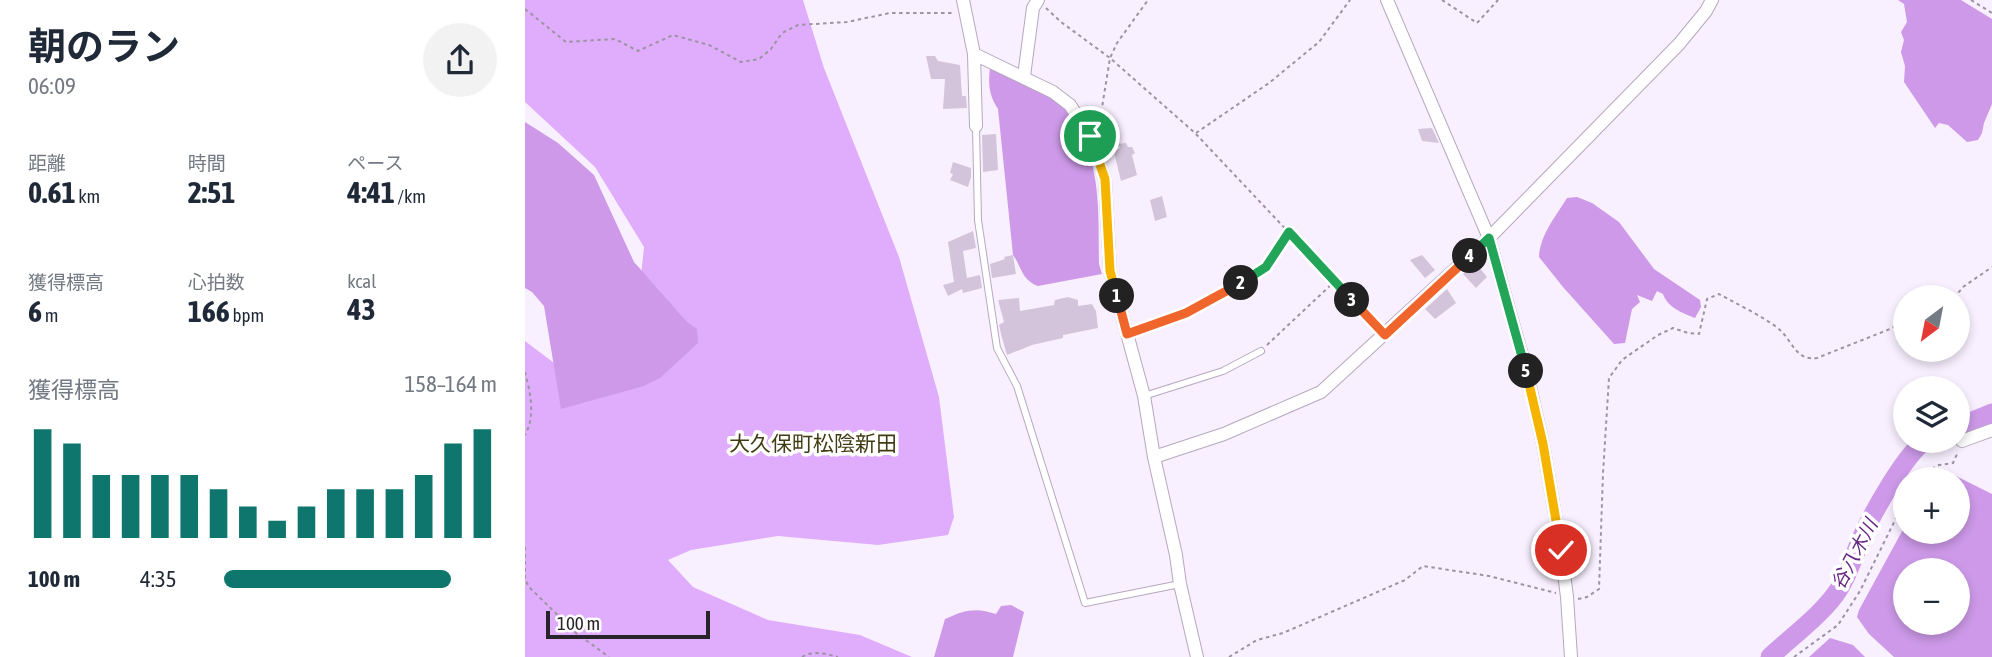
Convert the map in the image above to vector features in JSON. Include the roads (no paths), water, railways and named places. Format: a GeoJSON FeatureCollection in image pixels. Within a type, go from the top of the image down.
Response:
{"type":"FeatureCollection","features":[{"type":"Feature","properties":{"kind":"street"},"geometry":{"type":"LineString","coordinates":[[963,0],[974,54],[976,126]]}},
{"type":"Feature","properties":{"kind":"street"},"geometry":{"type":"LineString","coordinates":[[1387,0],[1489,238],[1527,373],[1539,423],[1561,550],[1571,657]]}},
{"type":"Feature","properties":{"kind":"street"},"geometry":{"type":"LineString","coordinates":[[1154,457],[1224,435],[1321,392],[1489,238],[1679,44],[1712,0]]}},
{"type":"Feature","properties":{"kind":"street"},"geometry":{"type":"LineString","coordinates":[[1024,76],[1033,8],[1042,4]]}},
{"type":"Feature","properties":{"kind":"street"},"geometry":{"type":"LineString","coordinates":[[974,54],[1053,92],[1070,105],[1090,136],[1105,179],[1110,271],[1145,397],[1154,457],[1176,555],[1179,584],[1197,657]]}},
{"type":"Feature","properties":{"kind":"street"},"geometry":{"type":"LineString","coordinates":[[1970,438],[1992,430]]}},
{"type":"Feature","properties":{"kind":"lane"},"geometry":{"type":"LineString","coordinates":[[976,126],[978,220],[997,348],[1017,386],[1085,603],[1179,584]]}},
{"type":"Feature","properties":{"kind":"lane"},"geometry":{"type":"LineString","coordinates":[[1127,334],[1186,313],[1247,280]]}},
{"type":"Feature","properties":{"kind":"lane"},"geometry":{"type":"LineString","coordinates":[[1145,397],[1223,371],[1261,351]]}},
{"type":"Feature","properties":{"kind":"waterway","name":"谷八木川"},"geometry":{"type":"LineString","coordinates":[[1970,422],[1992,413]]}},
{"type":"Feature","properties":{"kind":"waterway","name":"谷八木川"},"geometry":{"type":"LineString","coordinates":[[1770,657],[1833,598],[1846,577],[1866,529],[1913,453]]}},
{"type":"Feature","properties":{"kind":"district","name":"大久保町松陰新田"},"geometry":{"type":"Point","coordinates":[813,443]}}]}
